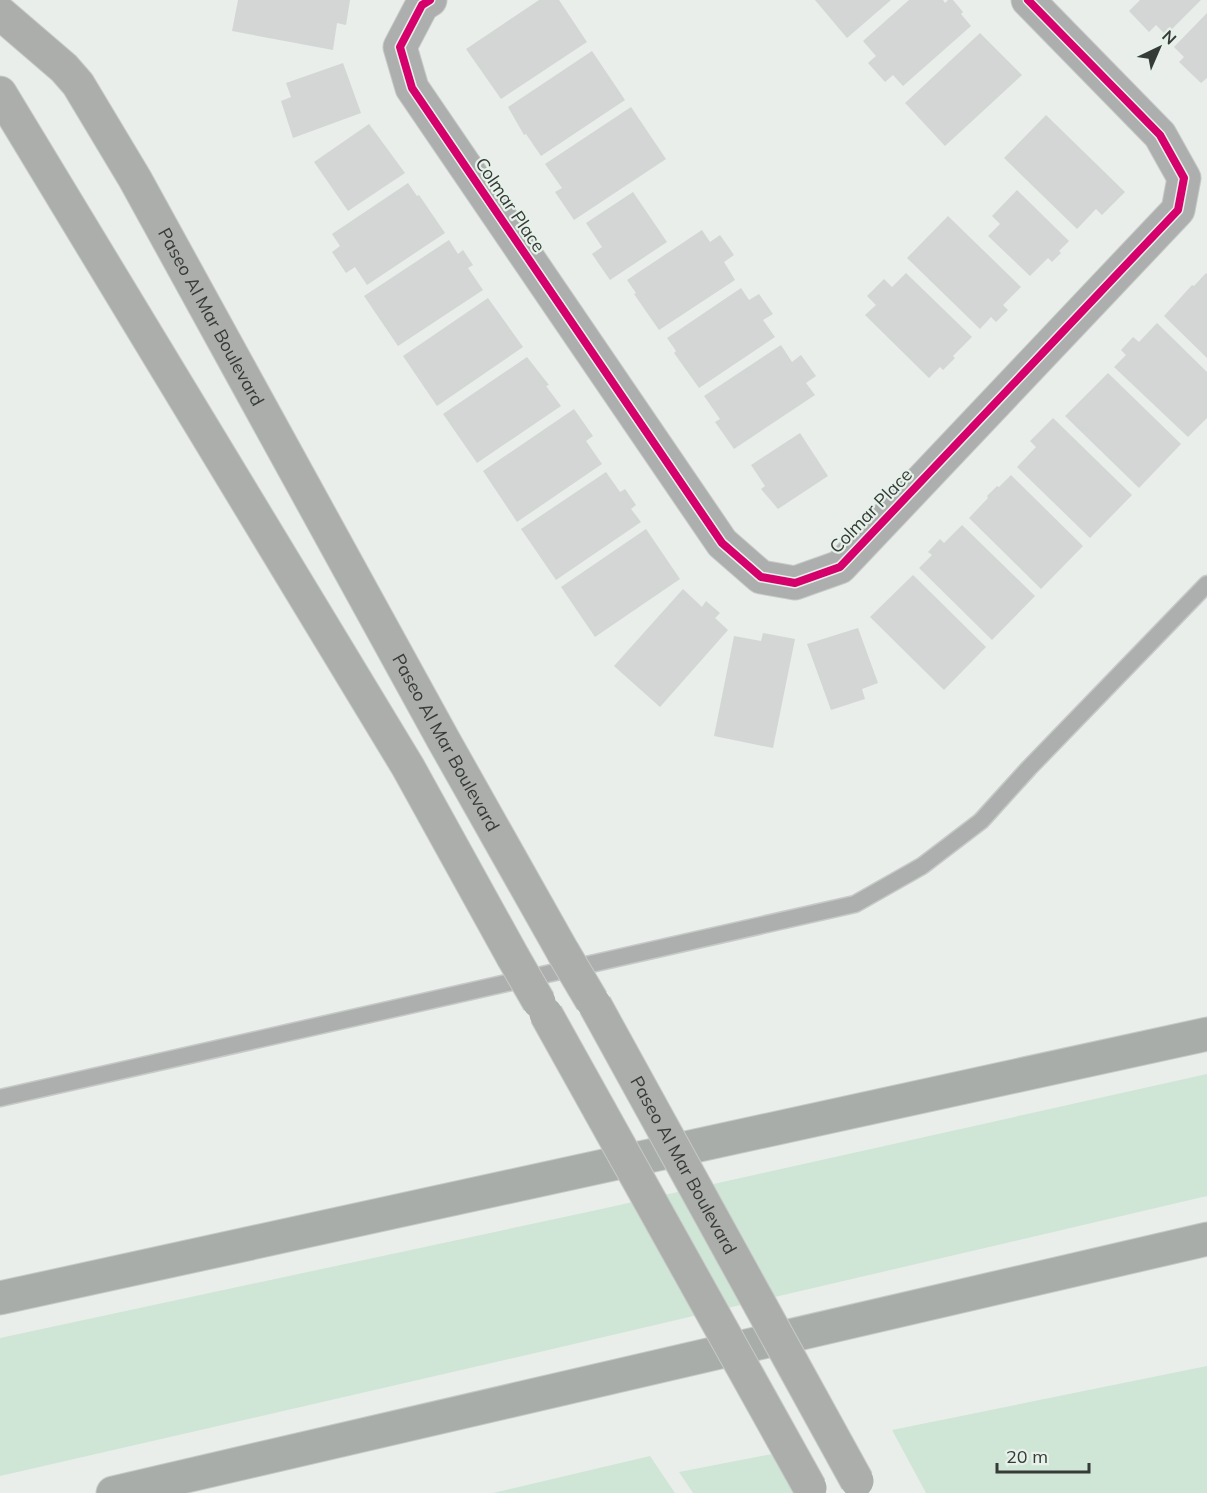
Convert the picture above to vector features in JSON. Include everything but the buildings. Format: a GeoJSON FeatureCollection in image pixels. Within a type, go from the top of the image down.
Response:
{"type":"FeatureCollection","features":[{"type":"Feature","properties":{"kind":"highway"},"geometry":{"type":"LineString","coordinates":[[0,1298],[1207,1034]]}},
{"type":"Feature","properties":{"kind":"highway"},"geometry":{"type":"LineString","coordinates":[[113,1493],[1207,1239]]}},
{"type":"Feature","properties":{"kind":"main road","name":"Paseo Al Mar Boulevard"},"geometry":{"type":"LineString","coordinates":[[0,13],[64,68],[78,84],[135,178],[444,741],[595,1005],[863,1493]]}},
{"type":"Feature","properties":{"kind":"main road"},"geometry":{"type":"LineString","coordinates":[[0,93],[408,767],[813,1493]]}},
{"type":"Feature","properties":{"kind":"street","name":"Colmar Place"},"geometry":{"type":"LineString","coordinates":[[430,0],[423,5],[400,47],[412,88],[722,543],[761,577],[795,583],[840,567],[1178,210],[1184,178],[1160,135],[1028,0]]}},
{"type":"Feature","properties":{"kind":"lane"},"geometry":{"type":"LineString","coordinates":[[0,1098],[855,904],[922,866],[981,821],[1029,768],[1207,584]]}},
{"type":"Feature","properties":{"kind":"green space"},"geometry":{"type":"Polygon","coordinates":[[[1207,1074],[1207,1196],[0,1476],[0,1338],[597,1210],[1207,1074]]]}},
{"type":"Feature","properties":{"kind":"green space"},"geometry":{"type":"Polygon","coordinates":[[[1207,1366],[1207,1493],[926,1493],[892,1430],[1207,1366]]]}},
{"type":"Feature","properties":{"kind":"green space"},"geometry":{"type":"Polygon","coordinates":[[[772,1454],[794,1493],[693,1493],[679,1472],[772,1454]]]}},
{"type":"Feature","properties":{"kind":"green space"},"geometry":{"type":"Polygon","coordinates":[[[650,1456],[675,1493],[493,1493],[650,1456]]]}},
{"type":"Feature","properties":{"kind":"cycle path"},"geometry":{"type":"LineString","coordinates":[[430,0],[422,5],[400,47],[412,88],[722,543],[761,577],[795,583],[840,567],[1178,210],[1184,178],[1160,135],[1028,0]]}}]}
